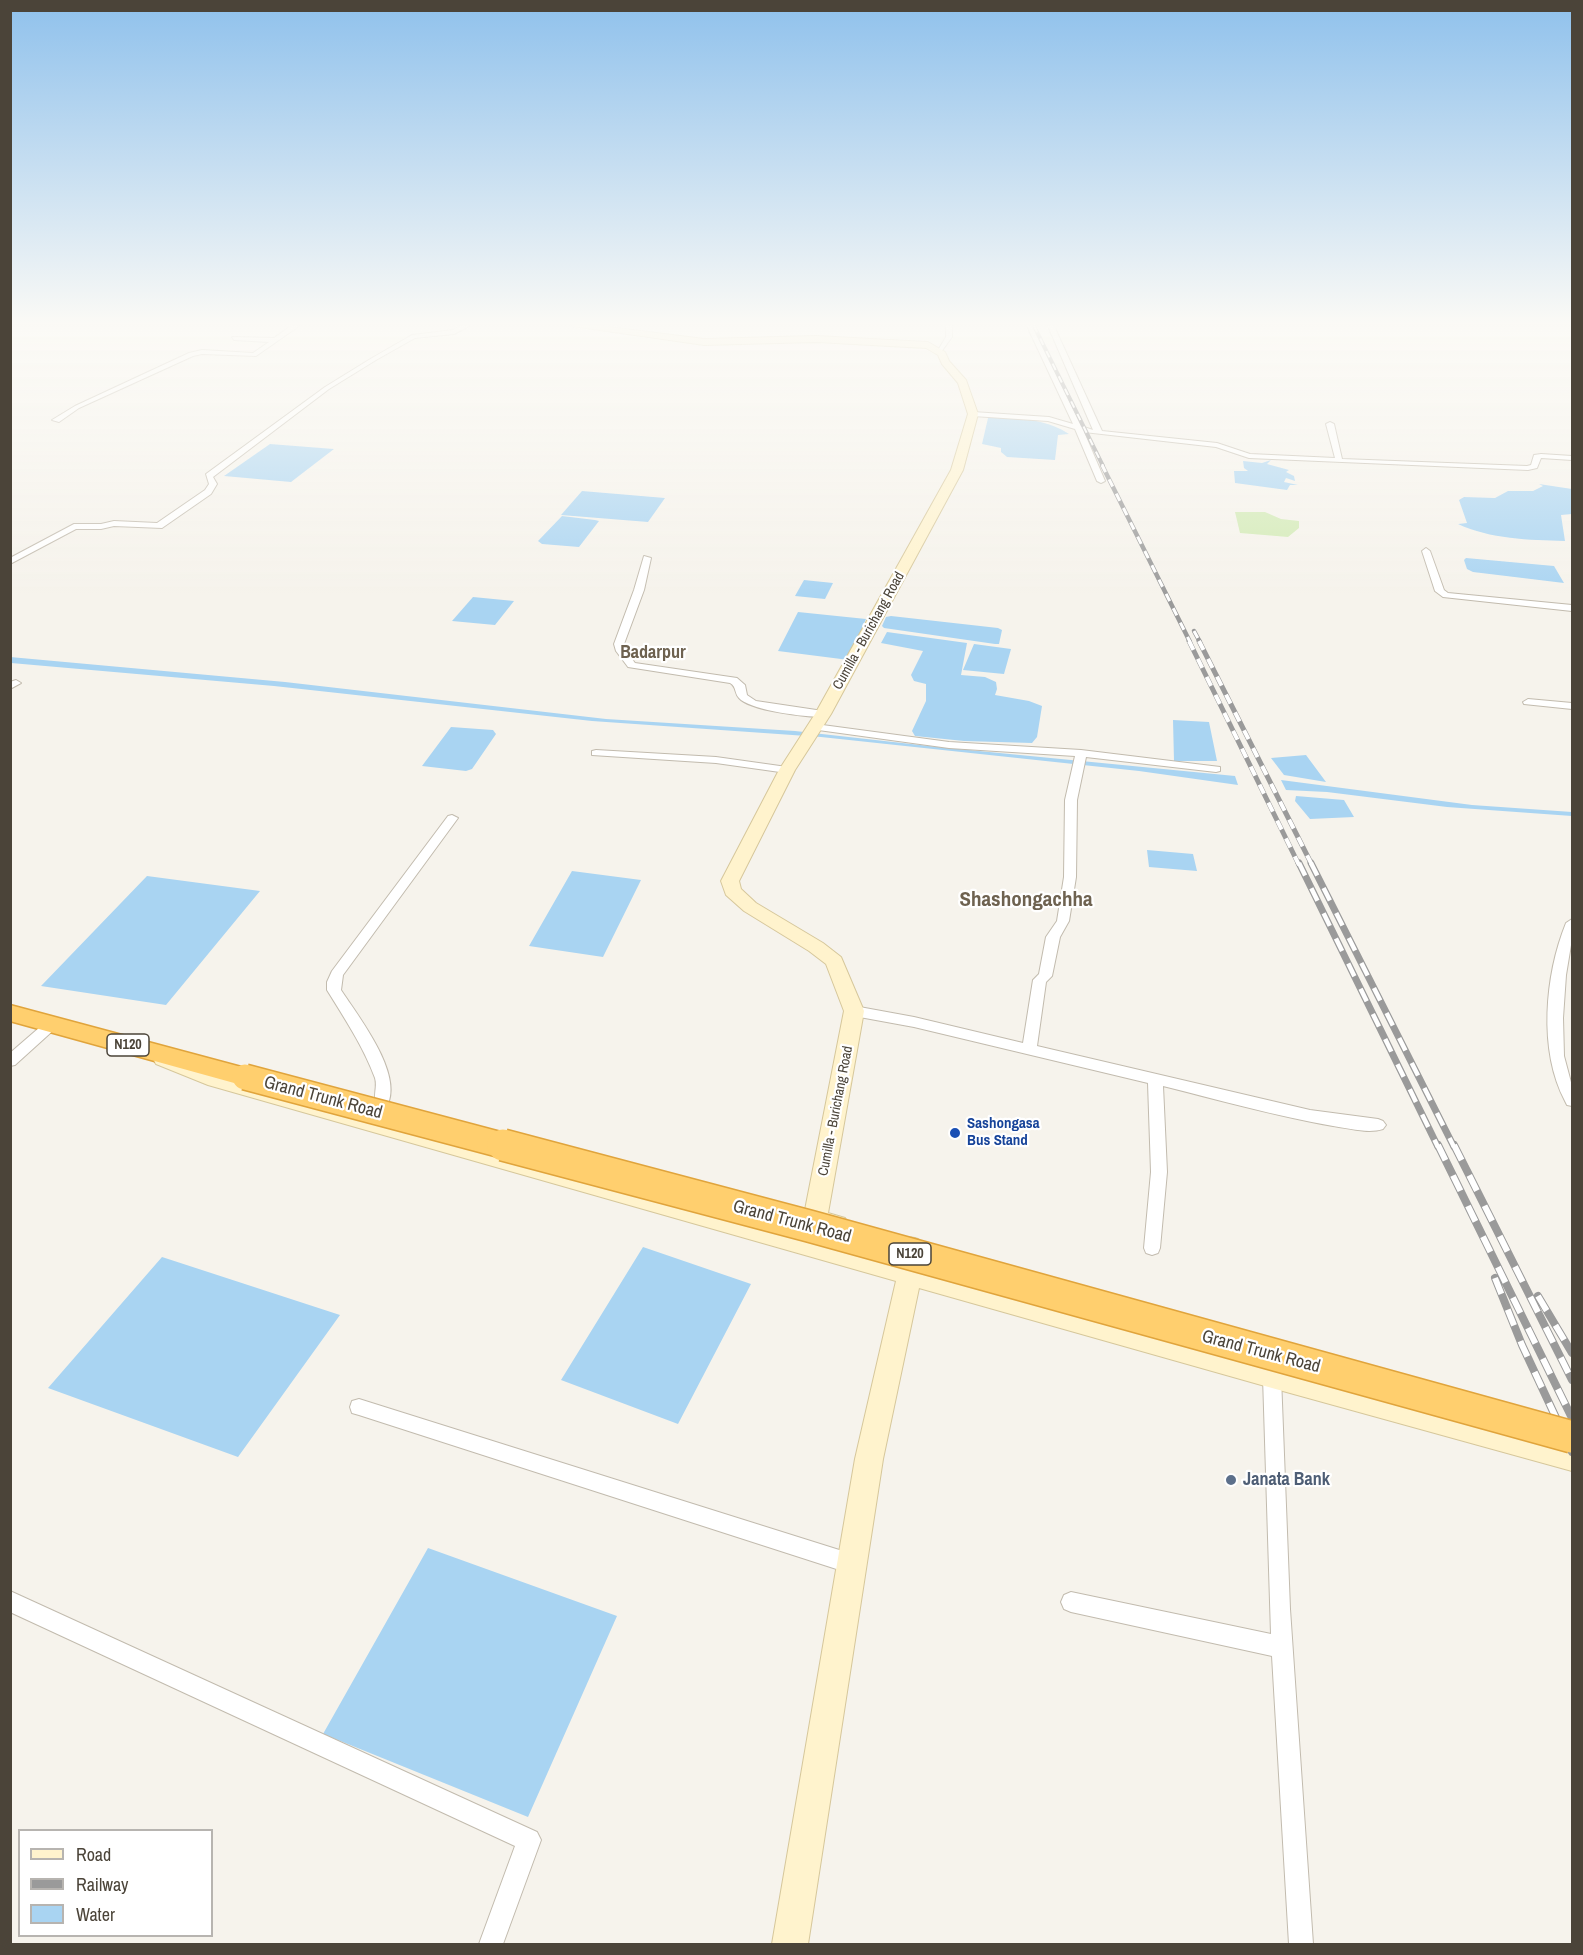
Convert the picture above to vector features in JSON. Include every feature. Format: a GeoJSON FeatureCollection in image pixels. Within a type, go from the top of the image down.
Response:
{"type":"FeatureCollection","features":[{"type":"Feature","properties":{"kind":"highway","name":"Grand Trunk Road"},"geometry":{"type":"LineString","coordinates":[[10,1013],[832,1233],[1572,1437]]}},
{"type":"Feature","properties":{"kind":"main road","name":"Cumilla - Burichang Road"},"geometry":{"type":"LineString","coordinates":[[816,1215],[854,1011],[834,961],[750,906],[737,896],[730,886],[744,850],[787,770],[814,727],[957,470],[972,417]]}},
{"type":"Feature","properties":{"kind":"main road"},"geometry":{"type":"LineString","coordinates":[[148,1050],[296,1079],[816,1215],[1489,1406],[1572,1427]]}},
{"type":"Feature","properties":{"kind":"main road"},"geometry":{"type":"LineString","coordinates":[[148,1050],[171,1064],[215,1080],[1272,1377],[1572,1458]]}},
{"type":"Feature","properties":{"kind":"main road"},"geometry":{"type":"LineString","coordinates":[[789,1944],[870,1459],[915,1251],[913,1247],[820,1220],[816,1215]]}},
{"type":"Feature","properties":{"kind":"street"},"geometry":{"type":"LineString","coordinates":[[56,420],[60,417]]}},
{"type":"Feature","properties":{"kind":"street"},"geometry":{"type":"LineString","coordinates":[[10,562],[74,526],[101,527],[114,523],[162,525],[208,492],[213,484],[209,476],[288,417]]}},
{"type":"Feature","properties":{"kind":"street"},"geometry":{"type":"LineString","coordinates":[[1022,417],[1049,419],[1099,433],[1217,444],[1250,456],[1528,468],[1534,466],[1537,457],[1541,456],[1572,458]]}},
{"type":"Feature","properties":{"kind":"street"},"geometry":{"type":"LineString","coordinates":[[1074,417],[1101,481]]}},
{"type":"Feature","properties":{"kind":"street"},"geometry":{"type":"LineString","coordinates":[[1092,417],[1099,433]]}},
{"type":"Feature","properties":{"kind":"street"},"geometry":{"type":"LineString","coordinates":[[1329,424],[1339,461]]}},
{"type":"Feature","properties":{"kind":"street"},"geometry":{"type":"LineString","coordinates":[[1426,551],[1440,591],[1446,595],[1572,608]]}},
{"type":"Feature","properties":{"kind":"street"},"geometry":{"type":"LineString","coordinates":[[647,558],[639,590],[619,644],[621,651],[632,665],[733,680],[740,684],[742,696],[752,703],[814,727],[1079,760],[1216,770]]}},
{"type":"Feature","properties":{"kind":"street"},"geometry":{"type":"LineString","coordinates":[[1528,702],[1572,706]]}},
{"type":"Feature","properties":{"kind":"street"},"geometry":{"type":"LineString","coordinates":[[596,753],[708,759],[787,770]]}},
{"type":"Feature","properties":{"kind":"street"},"geometry":{"type":"LineString","coordinates":[[1029,1049],[1040,980],[1045,976],[1053,937],[1063,921],[1070,877],[1071,800],[1079,760]]}},
{"type":"Feature","properties":{"kind":"street"},"geometry":{"type":"LineString","coordinates":[[382,1102],[384,1083],[368,1043],[334,990],[334,982],[337,974],[452,818]]}},
{"type":"Feature","properties":{"kind":"street"},"geometry":{"type":"LineString","coordinates":[[1572,923],[1562,961],[1557,996],[1560,1070],[1572,1101]]}},
{"type":"Feature","properties":{"kind":"street"},"geometry":{"type":"LineString","coordinates":[[854,1011],[914,1022],[1310,1116],[1351,1124],[1378,1125]]}},
{"type":"Feature","properties":{"kind":"street"},"geometry":{"type":"LineString","coordinates":[[10,1061],[52,1024]]}},
{"type":"Feature","properties":{"kind":"street"},"geometry":{"type":"LineString","coordinates":[[1152,1248],[1159,1172],[1155,1078]]}},
{"type":"Feature","properties":{"kind":"street"},"geometry":{"type":"LineString","coordinates":[[1272,1377],[1282,1647],[1301,1944]]}},
{"type":"Feature","properties":{"kind":"street"},"geometry":{"type":"LineString","coordinates":[[359,1407],[852,1564]]}},
{"type":"Feature","properties":{"kind":"street"},"geometry":{"type":"LineString","coordinates":[[10,1601],[529,1840],[490,1944]]}},
{"type":"Feature","properties":{"kind":"street"},"geometry":{"type":"LineString","coordinates":[[1071,1602],[1282,1647]]}},
{"type":"Feature","properties":{"kind":"green space"},"geometry":{"type":"Polygon","coordinates":[[[1235,512],[1265,512],[1281,519],[1299,521],[1299,528],[1288,537],[1240,533],[1235,512]]]}},
{"type":"Feature","properties":{"kind":"water"},"geometry":{"type":"Polygon","coordinates":[[[988,418],[1041,422],[1069,434],[1058,435],[1055,460],[1007,457],[1001,452],[1001,448],[982,444],[988,418]]]}},
{"type":"Feature","properties":{"kind":"water"},"geometry":{"type":"Polygon","coordinates":[[[270,444],[334,449],[291,482],[224,476],[270,444]]]}},
{"type":"Feature","properties":{"kind":"water"},"geometry":{"type":"Polygon","coordinates":[[[1271,460],[1267,464],[1289,470],[1286,472],[1294,476],[1295,481],[1286,478],[1284,482],[1298,485],[1290,485],[1287,490],[1235,483],[1234,471],[1248,471],[1244,468],[1243,461],[1262,463],[1271,460]]]}},
{"type":"Feature","properties":{"kind":"water"},"geometry":{"type":"Polygon","coordinates":[[[1539,484],[1572,489],[1572,514],[1561,515],[1565,541],[1496,536],[1458,524],[1467,523],[1459,500],[1464,497],[1495,498],[1508,491],[1533,491],[1543,486],[1539,484]]]}},
{"type":"Feature","properties":{"kind":"water"},"geometry":{"type":"Polygon","coordinates":[[[582,491],[665,498],[648,522],[561,515],[582,491]]]}},
{"type":"Feature","properties":{"kind":"water"},"geometry":{"type":"Polygon","coordinates":[[[562,516],[599,521],[579,547],[542,544],[538,541],[562,516]]]}},
{"type":"Feature","properties":{"kind":"water"},"geometry":{"type":"Polygon","coordinates":[[[1466,558],[1554,566],[1564,583],[1473,572],[1467,569],[1464,560],[1466,558]]]}},
{"type":"Feature","properties":{"kind":"water"},"geometry":{"type":"Polygon","coordinates":[[[804,580],[833,583],[825,599],[795,596],[804,580]]]}},
{"type":"Feature","properties":{"kind":"water"},"geometry":{"type":"Polygon","coordinates":[[[473,597],[514,601],[495,625],[452,621],[473,597]]]}},
{"type":"Feature","properties":{"kind":"water"},"geometry":{"type":"Polygon","coordinates":[[[798,612],[866,619],[849,660],[778,651],[798,612]]]}},
{"type":"Feature","properties":{"kind":"water"},"geometry":{"type":"Polygon","coordinates":[[[886,617],[1002,630],[999,644],[995,644],[884,628],[882,626],[886,617]]]}},
{"type":"Feature","properties":{"kind":"water"},"geometry":{"type":"Polygon","coordinates":[[[887,632],[967,643],[961,675],[985,677],[996,682],[995,695],[1029,701],[1042,706],[1037,737],[1032,743],[964,741],[915,736],[912,731],[926,701],[926,684],[914,681],[911,675],[923,651],[881,643],[887,632]]]}},
{"type":"Feature","properties":{"kind":"water"},"geometry":{"type":"Polygon","coordinates":[[[974,644],[1011,649],[1004,674],[963,670],[974,644]]]}},
{"type":"Feature","properties":{"kind":"water"},"geometry":{"type":"Polygon","coordinates":[[[10,657],[285,682],[606,719],[795,731],[1235,776],[1238,785],[1139,771],[821,737],[592,721],[274,686],[11,663],[10,657]]]}},
{"type":"Feature","properties":{"kind":"water"},"geometry":{"type":"Polygon","coordinates":[[[1173,720],[1209,722],[1217,761],[1174,761],[1173,720]]]}},
{"type":"Feature","properties":{"kind":"water"},"geometry":{"type":"Polygon","coordinates":[[[451,727],[493,730],[496,734],[472,769],[466,771],[422,766],[451,727]]]}},
{"type":"Feature","properties":{"kind":"water"},"geometry":{"type":"Polygon","coordinates":[[[1306,755],[1326,782],[1284,775],[1271,758],[1306,755]]]}},
{"type":"Feature","properties":{"kind":"water"},"geometry":{"type":"Polygon","coordinates":[[[1281,780],[1472,805],[1572,812],[1572,816],[1447,807],[1327,792],[1286,790],[1281,780]]]}},
{"type":"Feature","properties":{"kind":"water"},"geometry":{"type":"Polygon","coordinates":[[[1296,796],[1344,800],[1354,817],[1310,819],[1295,801],[1296,796]]]}},
{"type":"Feature","properties":{"kind":"water"},"geometry":{"type":"Polygon","coordinates":[[[1147,850],[1193,854],[1197,871],[1149,867],[1147,850]]]}},
{"type":"Feature","properties":{"kind":"water"},"geometry":{"type":"Polygon","coordinates":[[[572,871],[641,880],[603,957],[529,946],[572,871]]]}},
{"type":"Feature","properties":{"kind":"water"},"geometry":{"type":"Polygon","coordinates":[[[147,876],[260,891],[166,1005],[41,986],[147,876]]]}},
{"type":"Feature","properties":{"kind":"water"},"geometry":{"type":"Polygon","coordinates":[[[643,1247],[751,1284],[678,1424],[561,1380],[643,1247]]]}},
{"type":"Feature","properties":{"kind":"water"},"geometry":{"type":"Polygon","coordinates":[[[162,1257],[340,1315],[238,1457],[48,1388],[162,1257]]]}},
{"type":"Feature","properties":{"kind":"water"},"geometry":{"type":"Polygon","coordinates":[[[428,1548],[617,1616],[528,1817],[323,1734],[428,1548]]]}},
{"type":"Feature","properties":{"kind":"railway"},"geometry":{"type":"LineString","coordinates":[[1079,417],[1103,466]]}},
{"type":"Feature","properties":{"kind":"railway"},"geometry":{"type":"LineString","coordinates":[[1102,465],[1190,642]]}},
{"type":"Feature","properties":{"kind":"railway"},"geometry":{"type":"LineString","coordinates":[[1194,631],[1200,642]]}},
{"type":"Feature","properties":{"kind":"railway"},"geometry":{"type":"LineString","coordinates":[[1189,641],[1299,865]]}},
{"type":"Feature","properties":{"kind":"railway"},"geometry":{"type":"LineString","coordinates":[[1199,641],[1312,865]]}},
{"type":"Feature","properties":{"kind":"railway"},"geometry":{"type":"LineString","coordinates":[[1299,863],[1438,1147]]}},
{"type":"Feature","properties":{"kind":"railway"},"geometry":{"type":"LineString","coordinates":[[1311,863],[1454,1147]]}},
{"type":"Feature","properties":{"kind":"railway"},"geometry":{"type":"LineString","coordinates":[[1438,1145],[1572,1418]]}},
{"type":"Feature","properties":{"kind":"railway"},"geometry":{"type":"LineString","coordinates":[[1454,1145],[1572,1380]]}},
{"type":"Feature","properties":{"kind":"railway"},"geometry":{"type":"LineString","coordinates":[[1495,1278],[1522,1345],[1572,1452]]}},
{"type":"Feature","properties":{"kind":"railway"},"geometry":{"type":"LineString","coordinates":[[1538,1296],[1572,1353]]}},
{"type":"Feature","properties":{"kind":"place","name":"Sashongasa Bus Stand"},"geometry":{"type":"Point","coordinates":[955,1133]}},
{"type":"Feature","properties":{"kind":"place","name":"Janata Bank"},"geometry":{"type":"Point","coordinates":[1231,1480]}},
{"type":"Feature","properties":{"kind":"district","name":"Badarpur"},"geometry":{"type":"Point","coordinates":[653,653]}},
{"type":"Feature","properties":{"kind":"district","name":"Shashongachha"},"geometry":{"type":"Point","coordinates":[1026,900]}}]}
